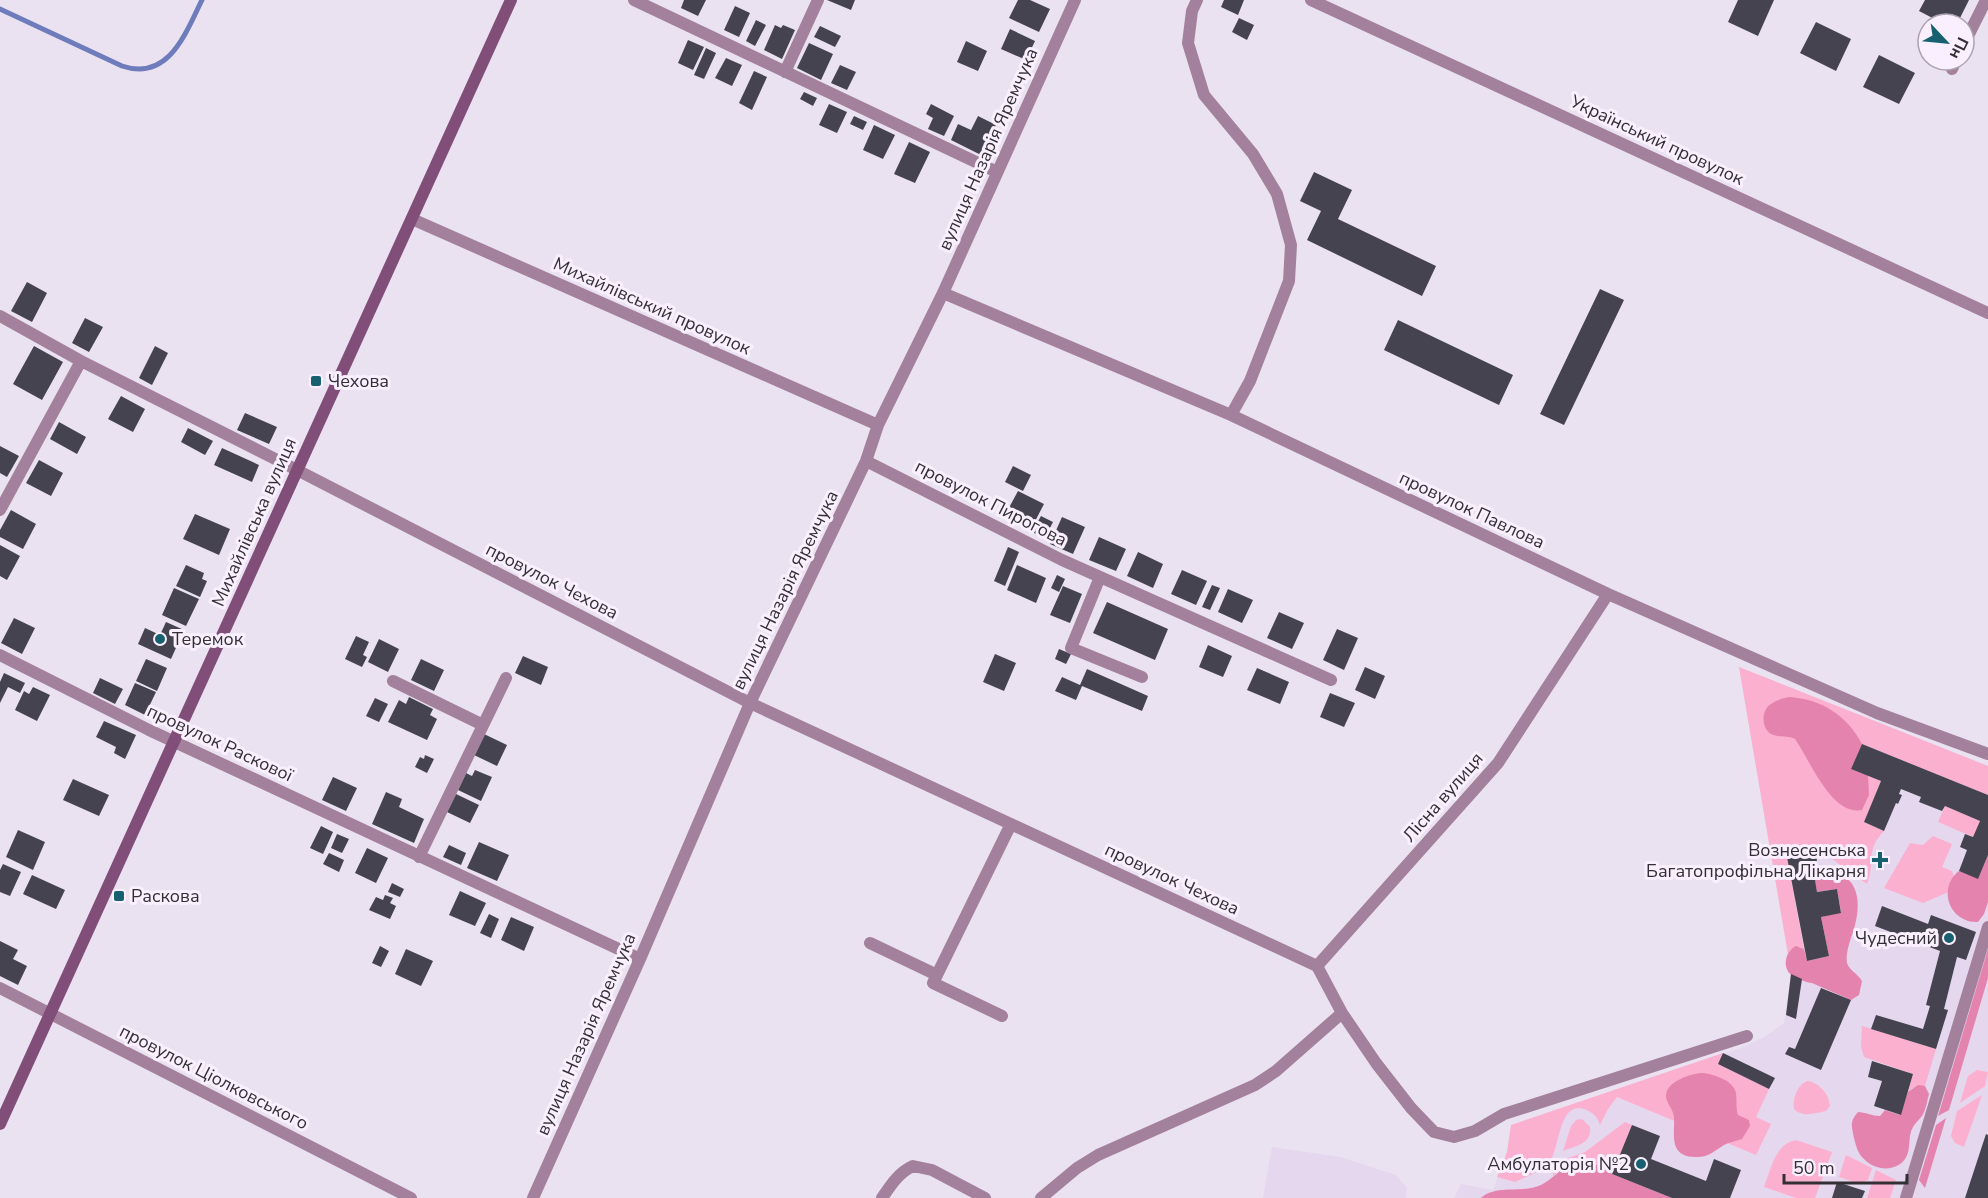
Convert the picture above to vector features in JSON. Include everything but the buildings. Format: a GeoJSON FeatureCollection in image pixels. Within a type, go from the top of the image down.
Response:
{"type":"FeatureCollection","features":[{"type":"Feature","properties":{"kind":"main road","name":"Михайлівська вулиця"},"geometry":{"type":"LineString","coordinates":[[0,1124],[511,0]]}},
{"type":"Feature","properties":{"kind":"street"},"geometry":{"type":"LineString","coordinates":[[634,0],[997,172]]}},
{"type":"Feature","properties":{"kind":"street"},"geometry":{"type":"LineString","coordinates":[[785,72],[818,0]]}},
{"type":"Feature","properties":{"kind":"street","name":"вулиця Назарія Яремчука"},"geometry":{"type":"LineString","coordinates":[[533,1198],[640,959],[750,703],[866,461],[878,425],[943,293],[1075,0]]}},
{"type":"Feature","properties":{"kind":"street"},"geometry":{"type":"LineString","coordinates":[[1197,0],[1192,11],[1188,43],[1204,95],[1253,154],[1277,194],[1291,245],[1288,281],[1250,381],[1231,415]]}},
{"type":"Feature","properties":{"kind":"street","name":"Український провулок"},"geometry":{"type":"LineString","coordinates":[[1311,0],[1988,313]]}},
{"type":"Feature","properties":{"kind":"street"},"geometry":{"type":"LineString","coordinates":[[1976,20],[1986,0]]}},
{"type":"Feature","properties":{"kind":"street","name":"Михайлівський провулок"},"geometry":{"type":"LineString","coordinates":[[412,219],[878,425]]}},
{"type":"Feature","properties":{"kind":"street","name":"провулок Павлова"},"geometry":{"type":"LineString","coordinates":[[943,293],[1231,415],[1608,594],[1877,713],[1988,754]]}},
{"type":"Feature","properties":{"kind":"street","name":"провулок Чехова"},"geometry":{"type":"LineString","coordinates":[[0,316],[81,361],[750,703],[1317,966]]}},
{"type":"Feature","properties":{"kind":"street"},"geometry":{"type":"LineString","coordinates":[[0,510],[81,361]]}},
{"type":"Feature","properties":{"kind":"street","name":"провулок Пирогова"},"geometry":{"type":"LineString","coordinates":[[866,461],[1062,560],[1331,680]]}},
{"type":"Feature","properties":{"kind":"street"},"geometry":{"type":"LineString","coordinates":[[1100,577],[1071,648],[1142,677]]}},
{"type":"Feature","properties":{"kind":"street","name":"Лісна вулиця"},"geometry":{"type":"LineString","coordinates":[[1317,966],[1498,763],[1608,594]]}},
{"type":"Feature","properties":{"kind":"street","name":"провулок Раскової"},"geometry":{"type":"LineString","coordinates":[[0,670],[3,657],[174,741],[640,959]]}},
{"type":"Feature","properties":{"kind":"street"},"geometry":{"type":"LineString","coordinates":[[419,857],[506,678]]}},
{"type":"Feature","properties":{"kind":"street"},"geometry":{"type":"LineString","coordinates":[[393,681],[483,725]]}},
{"type":"Feature","properties":{"kind":"street"},"geometry":{"type":"LineString","coordinates":[[1002,1016],[933,983],[1011,824]]}},
{"type":"Feature","properties":{"kind":"street"},"geometry":{"type":"LineString","coordinates":[[1906,1198],[1988,927]]}},
{"type":"Feature","properties":{"kind":"street"},"geometry":{"type":"LineString","coordinates":[[870,943],[938,975]]}},
{"type":"Feature","properties":{"kind":"street"},"geometry":{"type":"LineString","coordinates":[[1317,966],[1342,1013],[1376,1063],[1411,1108],[1434,1132],[1454,1137],[1475,1131],[1504,1114],[1747,1036]]}},
{"type":"Feature","properties":{"kind":"street","name":"провулок Ціолковського"},"geometry":{"type":"LineString","coordinates":[[0,988],[411,1198]]}},
{"type":"Feature","properties":{"kind":"street"},"geometry":{"type":"LineString","coordinates":[[1041,1198],[1077,1168],[1098,1155],[1255,1085],[1276,1071],[1342,1013]]}},
{"type":"Feature","properties":{"kind":"street"},"geometry":{"type":"LineString","coordinates":[[882,1198],[896,1178],[904,1170],[913,1166],[932,1170],[985,1198]]}},
{"type":"Feature","properties":{"kind":"shaded area","name":"Вознесенська Багатопрофільна Лікарня"},"geometry":{"type":"Polygon","coordinates":[[[1739,667],[1988,766],[1988,1198],[1454,1198],[1461,1184],[1493,1190],[1507,1152],[1511,1125],[1743,1047],[1764,1037],[1784,1023],[1791,974],[1739,667]]]}},
{"type":"Feature","properties":{"kind":"shaded area"},"geometry":{"type":"Polygon","coordinates":[[[1739,667],[1988,766],[1988,795],[1862,744],[1852,769],[1881,781],[1864,822],[1884,831],[1872,851],[1867,884],[1814,846],[1786,852],[1804,949],[1800,947],[1791,949],[1788,954],[1739,667]]]}},
{"type":"Feature","properties":{"kind":"shaded area"},"geometry":{"type":"Polygon","coordinates":[[[1789,697],[1812,701],[1832,710],[1856,734],[1862,744],[1851,769],[1868,775],[1869,795],[1862,810],[1851,810],[1831,796],[1795,739],[1771,734],[1765,728],[1765,710],[1775,701],[1789,697]]]}},
{"type":"Feature","properties":{"kind":"shaded area"},"geometry":{"type":"Polygon","coordinates":[[[1945,806],[1980,821],[1973,837],[1938,822],[1945,806]]]}},
{"type":"Feature","properties":{"kind":"shaded area"},"geometry":{"type":"Polygon","coordinates":[[[1933,836],[1952,844],[1942,867],[1952,871],[1958,888],[1923,903],[1884,888],[1910,843],[1923,845],[1933,836]]]}},
{"type":"Feature","properties":{"kind":"shaded area"},"geometry":{"type":"Polygon","coordinates":[[[1988,855],[1988,902],[1978,922],[1968,921],[1953,911],[1949,903],[1949,886],[1952,878],[1959,871],[1978,878],[1988,855]]]}},
{"type":"Feature","properties":{"kind":"shaded area"},"geometry":{"type":"Polygon","coordinates":[[[1823,872],[1843,876],[1850,881],[1857,896],[1857,915],[1848,949],[1847,963],[1862,981],[1859,995],[1851,1000],[1797,978],[1789,973],[1786,966],[1788,954],[1796,946],[1804,949],[1807,961],[1829,956],[1821,917],[1841,912],[1837,889],[1817,892],[1814,876],[1823,872]]]}},
{"type":"Feature","properties":{"kind":"shaded area"},"geometry":{"type":"Polygon","coordinates":[[[1988,949],[1988,978],[1949,1110],[1938,1116],[1988,949]]]}},
{"type":"Feature","properties":{"kind":"shaded area"},"geometry":{"type":"Polygon","coordinates":[[[1862,1026],[1936,1049],[1925,1086],[1913,1088],[1908,1092],[1913,1074],[1864,1057],[1861,1047],[1862,1026]]]}},
{"type":"Feature","properties":{"kind":"shaded area"},"geometry":{"type":"Polygon","coordinates":[[[1723,1053],[1718,1064],[1769,1089],[1756,1117],[1771,1124],[1756,1155],[1617,1097],[1600,1125],[1592,1113],[1581,1108],[1572,1110],[1562,1125],[1552,1157],[1541,1169],[1515,1182],[1497,1177],[1507,1152],[1511,1125],[1723,1053]]]}},
{"type":"Feature","properties":{"kind":"shaded area"},"geometry":{"type":"Polygon","coordinates":[[[1977,1070],[1988,1072],[1985,1086],[1960,1103],[1968,1076],[1977,1070]]]}},
{"type":"Feature","properties":{"kind":"shaded area"},"geometry":{"type":"Polygon","coordinates":[[[1704,1073],[1721,1078],[1733,1086],[1738,1115],[1749,1120],[1750,1126],[1742,1139],[1724,1145],[1707,1155],[1686,1156],[1680,1153],[1675,1143],[1674,1115],[1667,1101],[1667,1091],[1675,1082],[1687,1076],[1704,1073]]]}},
{"type":"Feature","properties":{"kind":"shaded area"},"geometry":{"type":"Polygon","coordinates":[[[1807,1081],[1819,1086],[1825,1093],[1830,1106],[1826,1111],[1805,1114],[1794,1109],[1796,1092],[1807,1081]]]}},
{"type":"Feature","properties":{"kind":"shaded area"},"geometry":{"type":"Polygon","coordinates":[[[1918,1085],[1925,1086],[1929,1094],[1923,1114],[1911,1131],[1905,1159],[1891,1168],[1874,1166],[1860,1155],[1853,1131],[1853,1119],[1858,1112],[1880,1116],[1885,1110],[1900,1115],[1908,1092],[1918,1085]]]}},
{"type":"Feature","properties":{"kind":"shaded area"},"geometry":{"type":"Polygon","coordinates":[[[1982,1095],[1964,1147],[1955,1143],[1951,1136],[1957,1111],[1982,1095]]]}},
{"type":"Feature","properties":{"kind":"shaded area"},"geometry":{"type":"Polygon","coordinates":[[[1946,1118],[1925,1188],[1919,1180],[1936,1125],[1946,1118]]]}},
{"type":"Feature","properties":{"kind":"shaded area"},"geometry":{"type":"Polygon","coordinates":[[[1582,1119],[1590,1127],[1586,1141],[1563,1151],[1571,1126],[1576,1120],[1582,1119]]]}},
{"type":"Feature","properties":{"kind":"shaded area"},"geometry":{"type":"Polygon","coordinates":[[[1625,1122],[1632,1125],[1612,1174],[1595,1164],[1582,1161],[1568,1165],[1553,1176],[1553,1170],[1560,1161],[1585,1152],[1625,1122]]]}},
{"type":"Feature","properties":{"kind":"shaded area"},"geometry":{"type":"Polygon","coordinates":[[[1796,1140],[1832,1152],[1815,1198],[1796,1198],[1764,1187],[1778,1152],[1789,1142],[1796,1140]]]}},
{"type":"Feature","properties":{"kind":"shaded area"},"geometry":{"type":"Polygon","coordinates":[[[1272,1147],[1341,1157],[1396,1175],[1407,1188],[1406,1198],[1263,1198],[1272,1147]]]}},
{"type":"Feature","properties":{"kind":"shaded area"},"geometry":{"type":"Polygon","coordinates":[[[1846,1155],[1872,1168],[1868,1180],[1860,1184],[1839,1177],[1846,1155]]]}},
{"type":"Feature","properties":{"kind":"shaded area"},"geometry":{"type":"Polygon","coordinates":[[[1571,1161],[1587,1161],[1603,1167],[1612,1174],[1672,1198],[1481,1198],[1494,1191],[1534,1188],[1553,1177],[1571,1161]]]}},
{"type":"Feature","properties":{"kind":"shaded area"},"geometry":{"type":"Polygon","coordinates":[[[1876,1170],[1896,1180],[1890,1198],[1867,1198],[1876,1170]]]}},
{"type":"Feature","properties":{"kind":"waterway"},"geometry":{"type":"LineString","coordinates":[[0,9],[122,66],[138,69],[152,67],[164,61],[174,51],[202,0]]}},
{"type":"Feature","properties":{"kind":"place","name":"Чехова"},"geometry":{"type":"Point","coordinates":[316,381]}},
{"type":"Feature","properties":{"kind":"place","name":"Теремок"},"geometry":{"type":"Point","coordinates":[160,639]}},
{"type":"Feature","properties":{"kind":"place","name":"Вознесенська Багатопрофільна Лікарня"},"geometry":{"type":"Point","coordinates":[1880,860]}},
{"type":"Feature","properties":{"kind":"place","name":"Раскова"},"geometry":{"type":"Point","coordinates":[119,896]}},
{"type":"Feature","properties":{"kind":"place","name":"Чудесний"},"geometry":{"type":"Point","coordinates":[1949,938]}},
{"type":"Feature","properties":{"kind":"place","name":"Амбулаторія №2"},"geometry":{"type":"Point","coordinates":[1641,1164]}}]}
